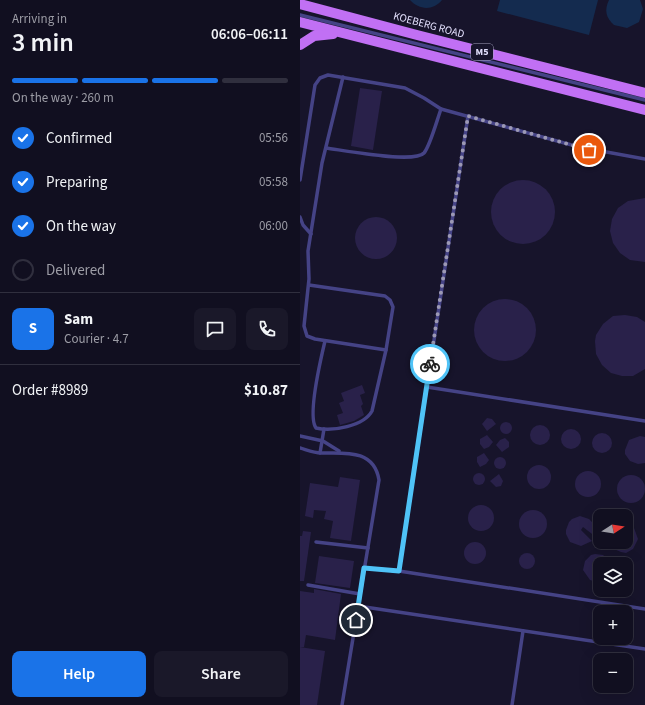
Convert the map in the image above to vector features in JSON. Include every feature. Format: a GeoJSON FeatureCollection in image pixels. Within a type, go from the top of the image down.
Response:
{"type":"FeatureCollection","features":[{"type":"Feature","properties":{"kind":"main road","name":"KOEBERG ROAD"},"geometry":{"type":"LineString","coordinates":[[300,4],[645,93]]}},
{"type":"Feature","properties":{"kind":"main road","name":"M5"},"geometry":{"type":"LineString","coordinates":[[300,22],[645,110]]}},
{"type":"Feature","properties":{"kind":"main road"},"geometry":{"type":"LineString","coordinates":[[300,45],[307,39],[320,35],[347,35]]}},
{"type":"Feature","properties":{"kind":"lane"},"geometry":{"type":"LineString","coordinates":[[300,15],[645,100]]}},
{"type":"Feature","properties":{"kind":"lane"},"geometry":{"type":"LineString","coordinates":[[300,180],[315,85],[320,78],[325,76],[343,77],[405,88],[441,109],[586,149],[645,159]]}},
{"type":"Feature","properties":{"kind":"lane"},"geometry":{"type":"LineString","coordinates":[[343,77],[319,179],[308,251],[309,286],[304,320],[305,333],[311,338],[324,341],[386,350]]}},
{"type":"Feature","properties":{"kind":"lane"},"geometry":{"type":"LineString","coordinates":[[326,148],[376,155],[409,157],[418,156],[426,149],[441,109]]}},
{"type":"Feature","properties":{"kind":"lane"},"geometry":{"type":"LineString","coordinates":[[399,571],[468,116]]}},
{"type":"Feature","properties":{"kind":"lane"},"geometry":{"type":"LineString","coordinates":[[300,217],[303,225],[311,234]]}},
{"type":"Feature","properties":{"kind":"lane"},"geometry":{"type":"LineString","coordinates":[[309,286],[378,295],[388,298],[392,302],[393,306],[386,350],[376,398],[371,413],[361,421],[338,429],[324,430],[315,427],[313,413],[324,341]]}},
{"type":"Feature","properties":{"kind":"lane"},"geometry":{"type":"LineString","coordinates":[[427,387],[645,421]]}},
{"type":"Feature","properties":{"kind":"lane"},"geometry":{"type":"LineString","coordinates":[[320,453],[324,430]]}},
{"type":"Feature","properties":{"kind":"lane"},"geometry":{"type":"LineString","coordinates":[[300,436],[323,441],[340,452]]}},
{"type":"Feature","properties":{"kind":"lane"},"geometry":{"type":"LineString","coordinates":[[300,448],[320,453],[340,452],[360,455],[367,459],[378,474],[368,548],[342,705]]}},
{"type":"Feature","properties":{"kind":"lane"},"geometry":{"type":"LineString","coordinates":[[316,542],[368,548]]}},
{"type":"Feature","properties":{"kind":"lane"},"geometry":{"type":"LineString","coordinates":[[364,568],[399,571],[645,609]]}},
{"type":"Feature","properties":{"kind":"lane"},"geometry":{"type":"LineString","coordinates":[[308,585],[360,594]]}},
{"type":"Feature","properties":{"kind":"lane"},"geometry":{"type":"LineString","coordinates":[[358,606],[645,649]]}},
{"type":"Feature","properties":{"kind":"lane"},"geometry":{"type":"LineString","coordinates":[[512,705],[523,631]]}},
{"type":"Feature","properties":{"kind":"water"},"geometry":{"type":"Polygon","coordinates":[[[410,0],[442,0],[434,6],[426,8],[418,6],[410,0]]]}},
{"type":"Feature","properties":{"kind":"water"},"geometry":{"type":"Polygon","coordinates":[[[500,0],[598,0],[589,35],[497,11],[500,0]]]}},
{"type":"Feature","properties":{"kind":"water"},"geometry":{"type":"Polygon","coordinates":[[[609,0],[640,0],[643,9],[639,22],[627,28],[614,25],[609,20],[606,10],[609,0]]]}},
{"type":"Feature","properties":{"kind":"building"},"geometry":{"type":"Polygon","coordinates":[[[360,88],[382,91],[373,150],[351,146],[360,88]]]}},
{"type":"Feature","properties":{"kind":"building"},"geometry":{"type":"Polygon","coordinates":[[[523,180],[535,182],[546,189],[553,200],[555,212],[553,224],[546,235],[535,242],[523,244],[511,242],[500,235],[493,224],[491,212],[493,200],[500,189],[511,182],[523,180]]]}},
{"type":"Feature","properties":{"kind":"building"},"geometry":{"type":"Polygon","coordinates":[[[645,198],[645,262],[630,260],[620,253],[613,243],[610,231],[612,219],[618,208],[628,201],[645,198]]]}},
{"type":"Feature","properties":{"kind":"building"},"geometry":{"type":"Polygon","coordinates":[[[372,217],[380,217],[388,220],[394,226],[397,238],[394,250],[388,256],[380,259],[372,259],[364,256],[358,250],[355,242],[355,234],[358,226],[364,220],[372,217]]]}},
{"type":"Feature","properties":{"kind":"building"},"geometry":{"type":"Polygon","coordinates":[[[505,299],[517,301],[527,308],[534,318],[536,330],[534,342],[527,352],[517,359],[505,361],[493,359],[483,352],[476,342],[474,330],[476,318],[483,308],[493,301],[505,299]]]}},
{"type":"Feature","properties":{"kind":"building"},"geometry":{"type":"Polygon","coordinates":[[[625,315],[637,317],[645,322],[645,369],[633,376],[622,376],[611,373],[602,365],[596,354],[596,335],[603,324],[613,316],[625,315]]]}},
{"type":"Feature","properties":{"kind":"building"},"geometry":{"type":"Polygon","coordinates":[[[362,385],[365,393],[360,395],[364,415],[354,421],[340,425],[337,415],[343,413],[339,403],[344,401],[341,393],[362,385]]]}},
{"type":"Feature","properties":{"kind":"building"},"geometry":{"type":"Polygon","coordinates":[[[487,418],[492,419],[496,424],[487,431],[482,424],[487,418]]]}},
{"type":"Feature","properties":{"kind":"building"},"geometry":{"type":"Polygon","coordinates":[[[506,422],[510,424],[512,428],[510,432],[506,434],[502,432],[500,428],[502,424],[506,422]]]}},
{"type":"Feature","properties":{"kind":"building"},"geometry":{"type":"Polygon","coordinates":[[[536,425],[544,425],[550,431],[550,439],[544,445],[536,445],[530,439],[530,431],[536,425]]]}},
{"type":"Feature","properties":{"kind":"building"},"geometry":{"type":"Polygon","coordinates":[[[567,429],[575,429],[581,435],[581,443],[575,449],[567,449],[561,443],[561,435],[567,429]]]}},
{"type":"Feature","properties":{"kind":"building"},"geometry":{"type":"Polygon","coordinates":[[[598,433],[606,433],[612,439],[612,447],[606,453],[598,453],[592,447],[592,439],[598,433]]]}},
{"type":"Feature","properties":{"kind":"building"},"geometry":{"type":"Polygon","coordinates":[[[487,435],[493,442],[489,447],[484,449],[480,444],[480,439],[487,435]]]}},
{"type":"Feature","properties":{"kind":"building"},"geometry":{"type":"Polygon","coordinates":[[[640,436],[645,437],[645,463],[638,464],[630,461],[625,454],[625,450],[629,440],[640,436]]]}},
{"type":"Feature","properties":{"kind":"building"},"geometry":{"type":"Polygon","coordinates":[[[505,438],[509,442],[509,447],[502,452],[496,445],[500,440],[505,438]]]}},
{"type":"Feature","properties":{"kind":"building"},"geometry":{"type":"Polygon","coordinates":[[[484,453],[489,460],[486,464],[480,467],[477,462],[477,457],[484,453]]]}},
{"type":"Feature","properties":{"kind":"building"},"geometry":{"type":"Polygon","coordinates":[[[500,457],[504,459],[506,463],[504,467],[500,469],[496,467],[494,463],[496,459],[500,457]]]}},
{"type":"Feature","properties":{"kind":"building"},"geometry":{"type":"Polygon","coordinates":[[[539,465],[548,468],[551,477],[548,486],[539,489],[530,486],[527,477],[530,468],[539,465]]]}},
{"type":"Feature","properties":{"kind":"building"},"geometry":{"type":"Polygon","coordinates":[[[588,471],[597,475],[601,484],[597,493],[588,497],[579,493],[575,484],[579,475],[588,471]]]}},
{"type":"Feature","properties":{"kind":"building"},"geometry":{"type":"Polygon","coordinates":[[[479,473],[483,475],[485,479],[483,483],[479,485],[475,483],[473,479],[475,475],[479,473]]]}},
{"type":"Feature","properties":{"kind":"building"},"geometry":{"type":"Polygon","coordinates":[[[499,474],[503,481],[501,486],[496,487],[490,481],[499,474]]]}},
{"type":"Feature","properties":{"kind":"building"},"geometry":{"type":"Polygon","coordinates":[[[631,475],[641,479],[645,489],[641,499],[631,503],[621,499],[617,489],[621,479],[631,475]]]}},
{"type":"Feature","properties":{"kind":"building"},"geometry":{"type":"Polygon","coordinates":[[[340,477],[360,480],[351,541],[330,538],[333,521],[324,519],[326,511],[314,510],[313,518],[305,516],[310,483],[338,487],[340,477]]]}},
{"type":"Feature","properties":{"kind":"building"},"geometry":{"type":"Polygon","coordinates":[[[481,505],[490,509],[494,518],[490,527],[481,531],[472,527],[468,518],[472,509],[481,505]]]}},
{"type":"Feature","properties":{"kind":"building"},"geometry":{"type":"Polygon","coordinates":[[[533,510],[543,514],[547,524],[543,534],[533,538],[523,534],[519,524],[523,514],[533,510]]]}},
{"type":"Feature","properties":{"kind":"building"},"geometry":{"type":"Polygon","coordinates":[[[580,516],[589,519],[592,522],[593,535],[583,527],[581,530],[592,541],[581,546],[570,542],[566,534],[566,530],[572,519],[580,516]]]}},
{"type":"Feature","properties":{"kind":"building"},"geometry":{"type":"Polygon","coordinates":[[[633,528],[634,528],[638,539],[633,549],[633,528]]]}},
{"type":"Feature","properties":{"kind":"building"},"geometry":{"type":"Polygon","coordinates":[[[303,531],[311,532],[304,581],[300,581],[300,536],[302,536],[303,531]]]}},
{"type":"Feature","properties":{"kind":"building"},"geometry":{"type":"Polygon","coordinates":[[[475,542],[479,543],[485,549],[485,557],[479,563],[475,564],[471,563],[465,557],[464,553],[465,549],[471,543],[475,542]]]}},
{"type":"Feature","properties":{"kind":"building"},"geometry":{"type":"Polygon","coordinates":[[[614,549],[633,549],[626,553],[614,549]]]}},
{"type":"Feature","properties":{"kind":"building"},"geometry":{"type":"Polygon","coordinates":[[[524,553],[530,553],[535,558],[533,567],[530,569],[524,569],[519,564],[519,558],[524,553]]]}},
{"type":"Feature","properties":{"kind":"building"},"geometry":{"type":"Polygon","coordinates":[[[591,555],[603,555],[605,557],[593,557],[593,581],[590,580],[583,570],[585,561],[591,555]]]}},
{"type":"Feature","properties":{"kind":"building"},"geometry":{"type":"Polygon","coordinates":[[[319,556],[354,561],[350,588],[315,583],[319,556]]]}},
{"type":"Feature","properties":{"kind":"building"},"geometry":{"type":"Polygon","coordinates":[[[314,589],[341,594],[335,640],[306,635],[304,647],[300,647],[300,591],[314,593],[314,589]]]}},
{"type":"Feature","properties":{"kind":"building"},"geometry":{"type":"Polygon","coordinates":[[[300,647],[325,651],[317,705],[300,705],[300,647]]]}},
{"type":"Feature","properties":{"kind":"way so far"},"geometry":{"type":"LineString","coordinates":[[430,364],[468,116],[589,150]]}},
{"type":"Feature","properties":{"kind":"route"},"geometry":{"type":"LineString","coordinates":[[356,620],[364,568],[399,571],[430,364]]}}]}
